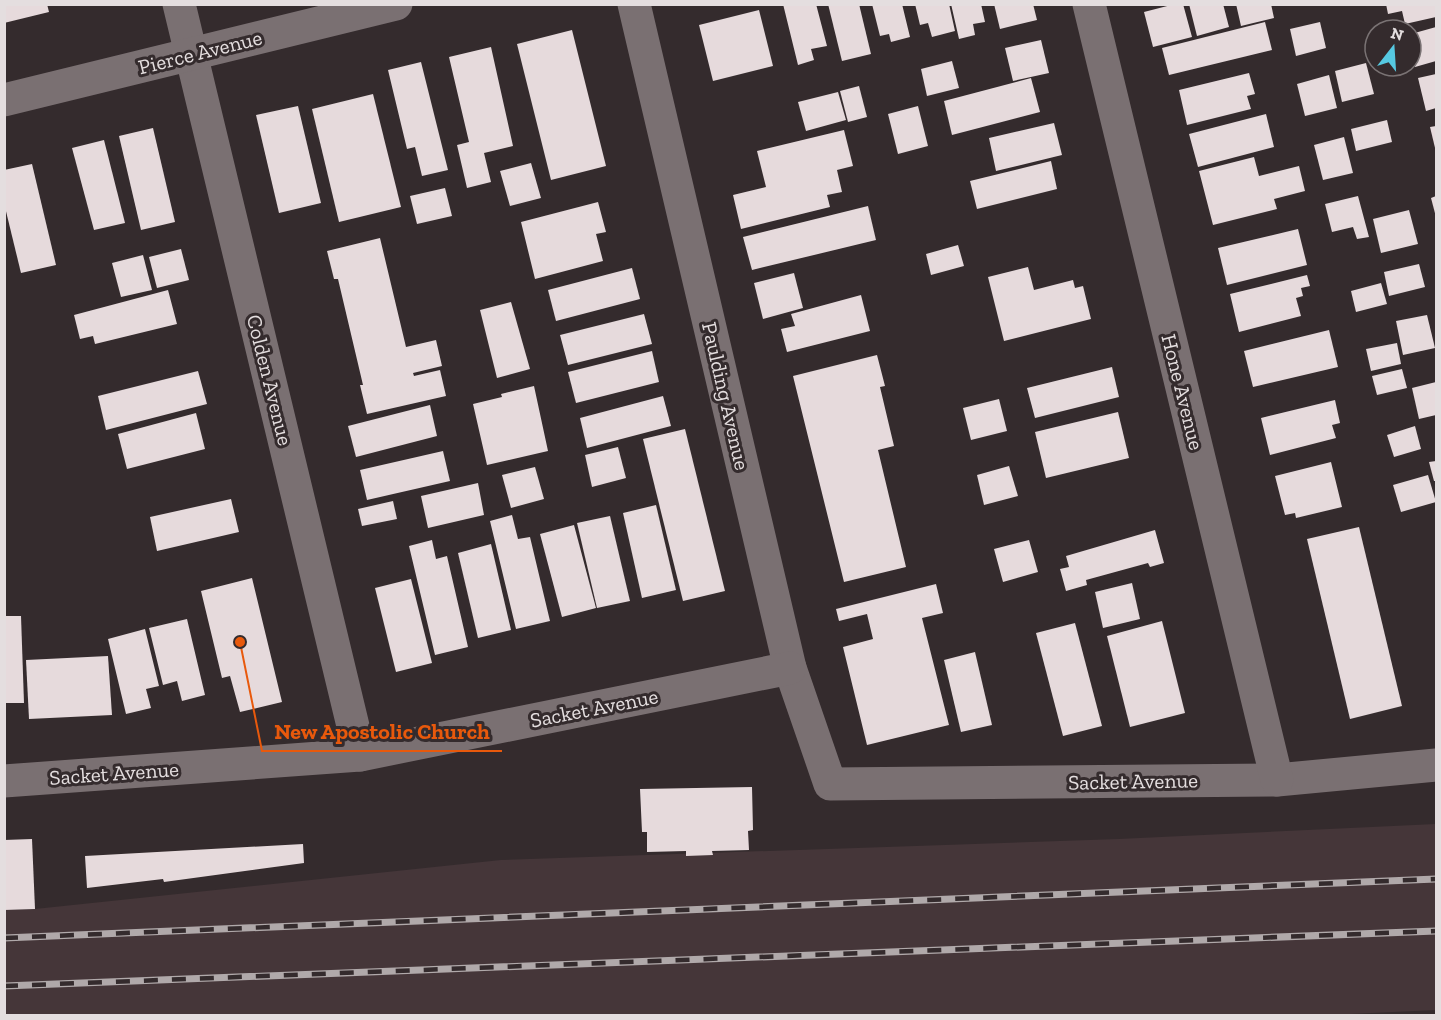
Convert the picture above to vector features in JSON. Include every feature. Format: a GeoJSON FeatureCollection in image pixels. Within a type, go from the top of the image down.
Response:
{"type":"FeatureCollection","features":[{"type":"Feature","properties":{"kind":"street","name":"Colden Avenue"},"geometry":{"type":"LineString","coordinates":[[179,4],[360,755]]}},
{"type":"Feature","properties":{"kind":"street","name":"Pierce Avenue"},"geometry":{"type":"LineString","coordinates":[[4,100],[396,4]]}},
{"type":"Feature","properties":{"kind":"street","name":"Paulding Avenue"},"geometry":{"type":"LineString","coordinates":[[634,4],[790,668],[830,784]]}},
{"type":"Feature","properties":{"kind":"street","name":"Hone Avenue"},"geometry":{"type":"LineString","coordinates":[[1089,4],[1276,780]]}},
{"type":"Feature","properties":{"kind":"street","name":"Sacket Avenue"},"geometry":{"type":"LineString","coordinates":[[4,781],[360,755],[790,668]]}},
{"type":"Feature","properties":{"kind":"street","name":"Sacket Avenue"},"geometry":{"type":"LineString","coordinates":[[830,784],[1276,780],[1437,765]]}},
{"type":"Feature","properties":{"kind":"shaded area"},"geometry":{"type":"Polygon","coordinates":[[[1436,824],[1436,1010],[1307,1016],[5,1015],[4,910],[35,909],[501,860],[1119,839],[1436,824]]]}},
{"type":"Feature","properties":{"kind":"building"},"geometry":{"type":"Polygon","coordinates":[[[4,4],[47,4],[49,12],[4,23],[4,4]]]}},
{"type":"Feature","properties":{"kind":"building"},"geometry":{"type":"Polygon","coordinates":[[[783,4],[816,4],[827,46],[811,49],[814,60],[798,65],[783,4]]]}},
{"type":"Feature","properties":{"kind":"building"},"geometry":{"type":"Polygon","coordinates":[[[828,4],[859,4],[871,54],[842,61],[828,4]]]}},
{"type":"Feature","properties":{"kind":"building"},"geometry":{"type":"Polygon","coordinates":[[[872,4],[902,4],[910,37],[891,42],[889,34],[880,36],[872,4]]]}},
{"type":"Feature","properties":{"kind":"building"},"geometry":{"type":"Polygon","coordinates":[[[915,4],[949,4],[955,31],[932,37],[928,23],[920,25],[915,4]]]}},
{"type":"Feature","properties":{"kind":"building"},"geometry":{"type":"Polygon","coordinates":[[[951,4],[981,4],[985,22],[973,24],[975,35],[959,39],[951,4]]]}},
{"type":"Feature","properties":{"kind":"building"},"geometry":{"type":"Polygon","coordinates":[[[994,4],[1033,4],[1037,20],[1000,29],[994,4]]]}},
{"type":"Feature","properties":{"kind":"building"},"geometry":{"type":"Polygon","coordinates":[[[1183,4],[1192,37],[1153,47],[1144,12],[1183,4]]]}},
{"type":"Feature","properties":{"kind":"building"},"geometry":{"type":"Polygon","coordinates":[[[1189,4],[1223,4],[1229,27],[1197,36],[1189,4]]]}},
{"type":"Feature","properties":{"kind":"building"},"geometry":{"type":"Polygon","coordinates":[[[1236,4],[1271,4],[1274,18],[1241,26],[1236,4]]]}},
{"type":"Feature","properties":{"kind":"building"},"geometry":{"type":"Polygon","coordinates":[[[1386,4],[1436,4],[1436,17],[1423,20],[1423,18],[1404,18],[1402,11],[1388,14],[1386,4]]]}},
{"type":"Feature","properties":{"kind":"building"},"geometry":{"type":"Polygon","coordinates":[[[759,10],[773,66],[713,81],[699,25],[759,10]]]}},
{"type":"Feature","properties":{"kind":"building"},"geometry":{"type":"Polygon","coordinates":[[[1265,22],[1272,50],[1169,75],[1162,48],[1265,22]]]}},
{"type":"Feature","properties":{"kind":"building"},"geometry":{"type":"Polygon","coordinates":[[[1320,22],[1326,48],[1296,56],[1290,29],[1320,22]]]}},
{"type":"Feature","properties":{"kind":"building"},"geometry":{"type":"Polygon","coordinates":[[[1436,27],[1436,61],[1423,65],[1423,31],[1436,27]]]}},
{"type":"Feature","properties":{"kind":"building"},"geometry":{"type":"Polygon","coordinates":[[[572,30],[606,166],[551,180],[517,44],[572,30]]]}},
{"type":"Feature","properties":{"kind":"building"},"geometry":{"type":"Polygon","coordinates":[[[1041,40],[1049,73],[1013,81],[1005,48],[1041,40]]]}},
{"type":"Feature","properties":{"kind":"building"},"geometry":{"type":"Polygon","coordinates":[[[491,47],[513,146],[484,153],[491,182],[467,188],[457,145],[469,142],[449,57],[491,47]]]}},
{"type":"Feature","properties":{"kind":"building"},"geometry":{"type":"Polygon","coordinates":[[[952,61],[959,88],[927,96],[921,69],[952,61]]]}},
{"type":"Feature","properties":{"kind":"building"},"geometry":{"type":"Polygon","coordinates":[[[421,62],[448,170],[422,176],[415,147],[407,149],[388,70],[421,62]]]}},
{"type":"Feature","properties":{"kind":"building"},"geometry":{"type":"Polygon","coordinates":[[[1363,64],[1363,78],[1370,78],[1374,94],[1342,102],[1335,71],[1363,64]]]}},
{"type":"Feature","properties":{"kind":"building"},"geometry":{"type":"Polygon","coordinates":[[[1249,73],[1255,94],[1247,96],[1251,109],[1187,125],[1179,90],[1249,73]]]}},
{"type":"Feature","properties":{"kind":"building"},"geometry":{"type":"Polygon","coordinates":[[[1436,74],[1436,108],[1426,111],[1418,78],[1436,74]]]}},
{"type":"Feature","properties":{"kind":"building"},"geometry":{"type":"Polygon","coordinates":[[[1329,75],[1337,108],[1305,116],[1297,84],[1329,75]]]}},
{"type":"Feature","properties":{"kind":"building"},"geometry":{"type":"Polygon","coordinates":[[[1031,78],[1040,112],[952,135],[944,101],[1031,78]]]}},
{"type":"Feature","properties":{"kind":"building"},"geometry":{"type":"Polygon","coordinates":[[[859,86],[867,117],[848,122],[840,91],[859,86]]]}},
{"type":"Feature","properties":{"kind":"building"},"geometry":{"type":"Polygon","coordinates":[[[838,92],[846,120],[806,131],[798,102],[838,92]]]}},
{"type":"Feature","properties":{"kind":"building"},"geometry":{"type":"Polygon","coordinates":[[[373,94],[401,207],[339,222],[312,109],[373,94]]]}},
{"type":"Feature","properties":{"kind":"building"},"geometry":{"type":"Polygon","coordinates":[[[298,106],[321,203],[279,213],[256,115],[298,106]]]}},
{"type":"Feature","properties":{"kind":"building"},"geometry":{"type":"Polygon","coordinates":[[[918,106],[928,146],[898,154],[888,114],[918,106]]]}},
{"type":"Feature","properties":{"kind":"building"},"geometry":{"type":"Polygon","coordinates":[[[1266,114],[1274,147],[1198,167],[1189,134],[1266,114]]]}},
{"type":"Feature","properties":{"kind":"building"},"geometry":{"type":"Polygon","coordinates":[[[1387,120],[1392,142],[1356,151],[1351,129],[1387,120]]]}},
{"type":"Feature","properties":{"kind":"building"},"geometry":{"type":"Polygon","coordinates":[[[1054,123],[1062,155],[996,171],[989,138],[1054,123]]]}},
{"type":"Feature","properties":{"kind":"building"},"geometry":{"type":"Polygon","coordinates":[[[1436,126],[1436,152],[1430,127],[1436,126]]]}},
{"type":"Feature","properties":{"kind":"building"},"geometry":{"type":"Polygon","coordinates":[[[153,128],[175,222],[141,230],[119,136],[153,128]]]}},
{"type":"Feature","properties":{"kind":"building"},"geometry":{"type":"Polygon","coordinates":[[[844,130],[853,166],[837,170],[842,192],[827,195],[830,207],[741,229],[733,195],[766,187],[757,151],[844,130]]]}},
{"type":"Feature","properties":{"kind":"building"},"geometry":{"type":"Polygon","coordinates":[[[1344,137],[1353,173],[1323,180],[1314,145],[1344,137]]]}},
{"type":"Feature","properties":{"kind":"building"},"geometry":{"type":"Polygon","coordinates":[[[104,140],[125,223],[94,230],[72,148],[104,140]]]}},
{"type":"Feature","properties":{"kind":"building"},"geometry":{"type":"Polygon","coordinates":[[[1254,157],[1259,176],[1299,166],[1305,191],[1274,199],[1277,209],[1213,225],[1199,171],[1254,157]]]}},
{"type":"Feature","properties":{"kind":"building"},"geometry":{"type":"Polygon","coordinates":[[[1051,161],[1057,189],[977,209],[970,181],[1051,161]]]}},
{"type":"Feature","properties":{"kind":"building"},"geometry":{"type":"Polygon","coordinates":[[[531,163],[541,198],[510,206],[500,171],[531,163]]]}},
{"type":"Feature","properties":{"kind":"building"},"geometry":{"type":"Polygon","coordinates":[[[32,164],[56,265],[21,273],[4,203],[4,170],[32,164]]]}},
{"type":"Feature","properties":{"kind":"building"},"geometry":{"type":"Polygon","coordinates":[[[445,188],[452,216],[417,224],[410,196],[445,188]]]}},
{"type":"Feature","properties":{"kind":"building"},"geometry":{"type":"Polygon","coordinates":[[[1358,196],[1369,237],[1357,239],[1353,227],[1332,232],[1325,204],[1358,196]]]}},
{"type":"Feature","properties":{"kind":"building"},"geometry":{"type":"Polygon","coordinates":[[[1436,196],[1436,217],[1431,198],[1436,196]]]}},
{"type":"Feature","properties":{"kind":"building"},"geometry":{"type":"Polygon","coordinates":[[[598,202],[606,232],[596,234],[603,261],[535,279],[521,222],[598,202]]]}},
{"type":"Feature","properties":{"kind":"building"},"geometry":{"type":"Polygon","coordinates":[[[868,206],[876,240],[752,270],[743,237],[868,206]]]}},
{"type":"Feature","properties":{"kind":"building"},"geometry":{"type":"Polygon","coordinates":[[[1409,210],[1418,244],[1381,253],[1373,219],[1409,210]]]}},
{"type":"Feature","properties":{"kind":"building"},"geometry":{"type":"Polygon","coordinates":[[[1298,229],[1307,265],[1227,285],[1218,248],[1298,229]]]}},
{"type":"Feature","properties":{"kind":"building"},"geometry":{"type":"Polygon","coordinates":[[[380,238],[406,347],[436,340],[442,366],[413,373],[414,376],[440,370],[446,396],[367,414],[360,385],[363,385],[338,279],[334,279],[327,251],[380,238]]]}},
{"type":"Feature","properties":{"kind":"building"},"geometry":{"type":"Polygon","coordinates":[[[958,245],[964,266],[931,275],[926,254],[958,245]]]}},
{"type":"Feature","properties":{"kind":"building"},"geometry":{"type":"Polygon","coordinates":[[[181,249],[189,280],[157,288],[149,257],[181,249]]]}},
{"type":"Feature","properties":{"kind":"building"},"geometry":{"type":"Polygon","coordinates":[[[143,255],[152,290],[121,297],[112,263],[143,255]]]}},
{"type":"Feature","properties":{"kind":"building"},"geometry":{"type":"Polygon","coordinates":[[[1419,264],[1425,287],[1389,296],[1384,272],[1419,264]]]}},
{"type":"Feature","properties":{"kind":"building"},"geometry":{"type":"Polygon","coordinates":[[[1028,267],[1034,290],[1073,280],[1075,288],[1083,286],[1091,319],[1004,341],[988,277],[1028,267]]]}},
{"type":"Feature","properties":{"kind":"building"},"geometry":{"type":"Polygon","coordinates":[[[632,268],[640,299],[556,321],[548,290],[632,268]]]}},
{"type":"Feature","properties":{"kind":"building"},"geometry":{"type":"Polygon","coordinates":[[[794,273],[803,308],[763,319],[754,283],[794,273]]]}},
{"type":"Feature","properties":{"kind":"building"},"geometry":{"type":"Polygon","coordinates":[[[1307,275],[1310,286],[1301,288],[1303,296],[1296,298],[1301,316],[1239,332],[1230,294],[1307,275]]]}},
{"type":"Feature","properties":{"kind":"building"},"geometry":{"type":"Polygon","coordinates":[[[1381,283],[1387,304],[1356,312],[1351,291],[1381,283]]]}},
{"type":"Feature","properties":{"kind":"building"},"geometry":{"type":"Polygon","coordinates":[[[168,290],[177,324],[95,344],[93,336],[80,339],[74,315],[168,290]]]}},
{"type":"Feature","properties":{"kind":"building"},"geometry":{"type":"Polygon","coordinates":[[[861,295],[870,331],[787,352],[781,329],[795,326],[791,314],[861,295]]]}},
{"type":"Feature","properties":{"kind":"building"},"geometry":{"type":"Polygon","coordinates":[[[511,302],[530,369],[497,378],[480,310],[511,302]]]}},
{"type":"Feature","properties":{"kind":"building"},"geometry":{"type":"Polygon","coordinates":[[[644,314],[652,344],[568,365],[560,335],[644,314]]]}},
{"type":"Feature","properties":{"kind":"building"},"geometry":{"type":"Polygon","coordinates":[[[1427,315],[1435,348],[1403,355],[1396,321],[1427,315]]]}},
{"type":"Feature","properties":{"kind":"building"},"geometry":{"type":"Polygon","coordinates":[[[1329,330],[1338,367],[1253,387],[1244,351],[1329,330]]]}},
{"type":"Feature","properties":{"kind":"building"},"geometry":{"type":"Polygon","coordinates":[[[1397,343],[1401,364],[1371,371],[1366,349],[1397,343]]]}},
{"type":"Feature","properties":{"kind":"building"},"geometry":{"type":"Polygon","coordinates":[[[652,351],[659,382],[576,403],[568,372],[652,351]]]}},
{"type":"Feature","properties":{"kind":"building"},"geometry":{"type":"Polygon","coordinates":[[[877,355],[885,386],[880,387],[894,446],[878,450],[906,567],[844,582],[793,376],[877,355]]]}},
{"type":"Feature","properties":{"kind":"building"},"geometry":{"type":"Polygon","coordinates":[[[1112,367],[1119,397],[1035,418],[1027,388],[1112,367]]]}},
{"type":"Feature","properties":{"kind":"building"},"geometry":{"type":"Polygon","coordinates":[[[1402,369],[1407,388],[1377,395],[1372,376],[1402,369]]]}},
{"type":"Feature","properties":{"kind":"building"},"geometry":{"type":"Polygon","coordinates":[[[198,371],[207,404],[106,430],[98,396],[198,371]]]}},
{"type":"Feature","properties":{"kind":"building"},"geometry":{"type":"Polygon","coordinates":[[[1436,382],[1436,415],[1419,419],[1412,388],[1436,382]]]}},
{"type":"Feature","properties":{"kind":"building"},"geometry":{"type":"Polygon","coordinates":[[[534,386],[548,451],[487,465],[473,404],[534,386]]]}},
{"type":"Feature","properties":{"kind":"building"},"geometry":{"type":"Polygon","coordinates":[[[663,396],[671,426],[587,448],[580,418],[663,396]]]}},
{"type":"Feature","properties":{"kind":"building"},"geometry":{"type":"Polygon","coordinates":[[[999,399],[1007,431],[971,440],[963,408],[999,399]]]}},
{"type":"Feature","properties":{"kind":"building"},"geometry":{"type":"Polygon","coordinates":[[[1335,400],[1340,423],[1332,425],[1336,438],[1270,455],[1261,418],[1335,400]]]}},
{"type":"Feature","properties":{"kind":"building"},"geometry":{"type":"Polygon","coordinates":[[[430,405],[437,436],[356,457],[348,426],[430,405]]]}},
{"type":"Feature","properties":{"kind":"building"},"geometry":{"type":"Polygon","coordinates":[[[1118,412],[1129,458],[1046,478],[1035,432],[1118,412]]]}},
{"type":"Feature","properties":{"kind":"building"},"geometry":{"type":"Polygon","coordinates":[[[196,413],[205,449],[127,469],[118,434],[196,413]]]}},
{"type":"Feature","properties":{"kind":"building"},"geometry":{"type":"Polygon","coordinates":[[[1415,426],[1421,449],[1394,457],[1387,435],[1415,426]]]}},
{"type":"Feature","properties":{"kind":"building"},"geometry":{"type":"Polygon","coordinates":[[[685,429],[725,591],[683,601],[643,439],[685,429]]]}},
{"type":"Feature","properties":{"kind":"building"},"geometry":{"type":"Polygon","coordinates":[[[618,447],[626,478],[592,487],[585,455],[618,447]]]}},
{"type":"Feature","properties":{"kind":"building"},"geometry":{"type":"Polygon","coordinates":[[[443,451],[450,481],[367,500],[360,470],[443,451]]]}},
{"type":"Feature","properties":{"kind":"building"},"geometry":{"type":"Polygon","coordinates":[[[1436,461],[1436,481],[1434,481],[1429,462],[1436,461]]]}},
{"type":"Feature","properties":{"kind":"building"},"geometry":{"type":"Polygon","coordinates":[[[1331,462],[1342,507],[1296,518],[1295,513],[1285,515],[1275,476],[1331,462]]]}},
{"type":"Feature","properties":{"kind":"building"},"geometry":{"type":"Polygon","coordinates":[[[1009,466],[1018,496],[984,505],[977,475],[1009,466]]]}},
{"type":"Feature","properties":{"kind":"building"},"geometry":{"type":"Polygon","coordinates":[[[535,467],[544,499],[511,508],[502,475],[535,467]]]}},
{"type":"Feature","properties":{"kind":"building"},"geometry":{"type":"Polygon","coordinates":[[[1428,475],[1436,502],[1401,512],[1393,485],[1428,475]]]}},
{"type":"Feature","properties":{"kind":"building"},"geometry":{"type":"Polygon","coordinates":[[[478,483],[484,515],[428,528],[421,496],[478,483]]]}},
{"type":"Feature","properties":{"kind":"building"},"geometry":{"type":"Polygon","coordinates":[[[231,499],[239,532],[157,551],[150,517],[231,499]]]}},
{"type":"Feature","properties":{"kind":"building"},"geometry":{"type":"Polygon","coordinates":[[[393,501],[397,519],[362,526],[358,509],[393,501]]]}},
{"type":"Feature","properties":{"kind":"building"},"geometry":{"type":"Polygon","coordinates":[[[656,505],[676,590],[642,598],[623,513],[656,505]]]}},
{"type":"Feature","properties":{"kind":"building"},"geometry":{"type":"Polygon","coordinates":[[[512,515],[518,539],[530,537],[550,621],[516,629],[490,521],[512,515]]]}},
{"type":"Feature","properties":{"kind":"building"},"geometry":{"type":"Polygon","coordinates":[[[610,516],[630,601],[597,608],[577,523],[610,516]]]}},
{"type":"Feature","properties":{"kind":"building"},"geometry":{"type":"Polygon","coordinates":[[[574,525],[596,608],[562,617],[540,534],[574,525]]]}},
{"type":"Feature","properties":{"kind":"building"},"geometry":{"type":"Polygon","coordinates":[[[1359,527],[1402,706],[1350,719],[1307,539],[1359,527]]]}},
{"type":"Feature","properties":{"kind":"building"},"geometry":{"type":"Polygon","coordinates":[[[1155,530],[1164,563],[1150,567],[1148,563],[1086,580],[1087,585],[1066,591],[1060,569],[1069,567],[1066,556],[1155,530]]]}},
{"type":"Feature","properties":{"kind":"building"},"geometry":{"type":"Polygon","coordinates":[[[432,540],[436,559],[447,556],[468,647],[435,655],[409,546],[432,540]]]}},
{"type":"Feature","properties":{"kind":"building"},"geometry":{"type":"Polygon","coordinates":[[[1029,540],[1038,572],[1003,582],[994,549],[1029,540]]]}},
{"type":"Feature","properties":{"kind":"building"},"geometry":{"type":"Polygon","coordinates":[[[491,544],[511,630],[478,638],[458,553],[491,544]]]}},
{"type":"Feature","properties":{"kind":"building"},"geometry":{"type":"Polygon","coordinates":[[[252,578],[282,702],[240,712],[230,676],[222,678],[201,591],[252,578]]]}},
{"type":"Feature","properties":{"kind":"building"},"geometry":{"type":"Polygon","coordinates":[[[411,579],[432,663],[396,672],[375,588],[411,579]]]}},
{"type":"Feature","properties":{"kind":"building"},"geometry":{"type":"Polygon","coordinates":[[[1132,583],[1140,619],[1103,628],[1095,592],[1132,583]]]}},
{"type":"Feature","properties":{"kind":"building"},"geometry":{"type":"Polygon","coordinates":[[[936,584],[943,613],[922,618],[949,725],[867,745],[843,647],[873,639],[867,614],[839,621],[836,609],[936,584]]]}},
{"type":"Feature","properties":{"kind":"building"},"geometry":{"type":"Polygon","coordinates":[[[4,616],[21,616],[24,703],[4,703],[4,616]]]}},
{"type":"Feature","properties":{"kind":"building"},"geometry":{"type":"Polygon","coordinates":[[[187,619],[205,695],[182,701],[177,681],[163,685],[149,628],[187,619]]]}},
{"type":"Feature","properties":{"kind":"building"},"geometry":{"type":"Polygon","coordinates":[[[1162,621],[1185,713],[1130,727],[1107,636],[1162,621]]]}},
{"type":"Feature","properties":{"kind":"building"},"geometry":{"type":"Polygon","coordinates":[[[1075,623],[1102,726],[1063,736],[1036,633],[1075,623]]]}},
{"type":"Feature","properties":{"kind":"building"},"geometry":{"type":"Polygon","coordinates":[[[145,629],[159,686],[146,689],[151,708],[126,714],[108,639],[145,629]]]}},
{"type":"Feature","properties":{"kind":"building"},"geometry":{"type":"Polygon","coordinates":[[[975,652],[992,725],[961,732],[944,660],[975,652]]]}},
{"type":"Feature","properties":{"kind":"building"},"geometry":{"type":"Polygon","coordinates":[[[108,656],[112,715],[29,719],[26,660],[108,656]]]}},
{"type":"Feature","properties":{"kind":"building"},"geometry":{"type":"Polygon","coordinates":[[[752,787],[753,830],[748,831],[749,850],[712,851],[713,855],[686,856],[686,851],[647,852],[647,832],[642,832],[640,789],[752,787]]]}},
{"type":"Feature","properties":{"kind":"building"},"geometry":{"type":"Polygon","coordinates":[[[32,839],[35,909],[4,910],[4,840],[32,839]]]}},
{"type":"Feature","properties":{"kind":"building"},"geometry":{"type":"Polygon","coordinates":[[[303,844],[304,863],[164,882],[163,879],[87,888],[85,856],[303,844]]]}},
{"type":"Feature","properties":{"kind":"railway"},"geometry":{"type":"LineString","coordinates":[[4,938],[1436,879]]}},
{"type":"Feature","properties":{"kind":"railway"},"geometry":{"type":"LineString","coordinates":[[4,986],[1436,931]]}},
{"type":"Feature","properties":{"kind":"place","name":"New Apostolic Church"},"geometry":{"type":"Point","coordinates":[240,642]}}]}
